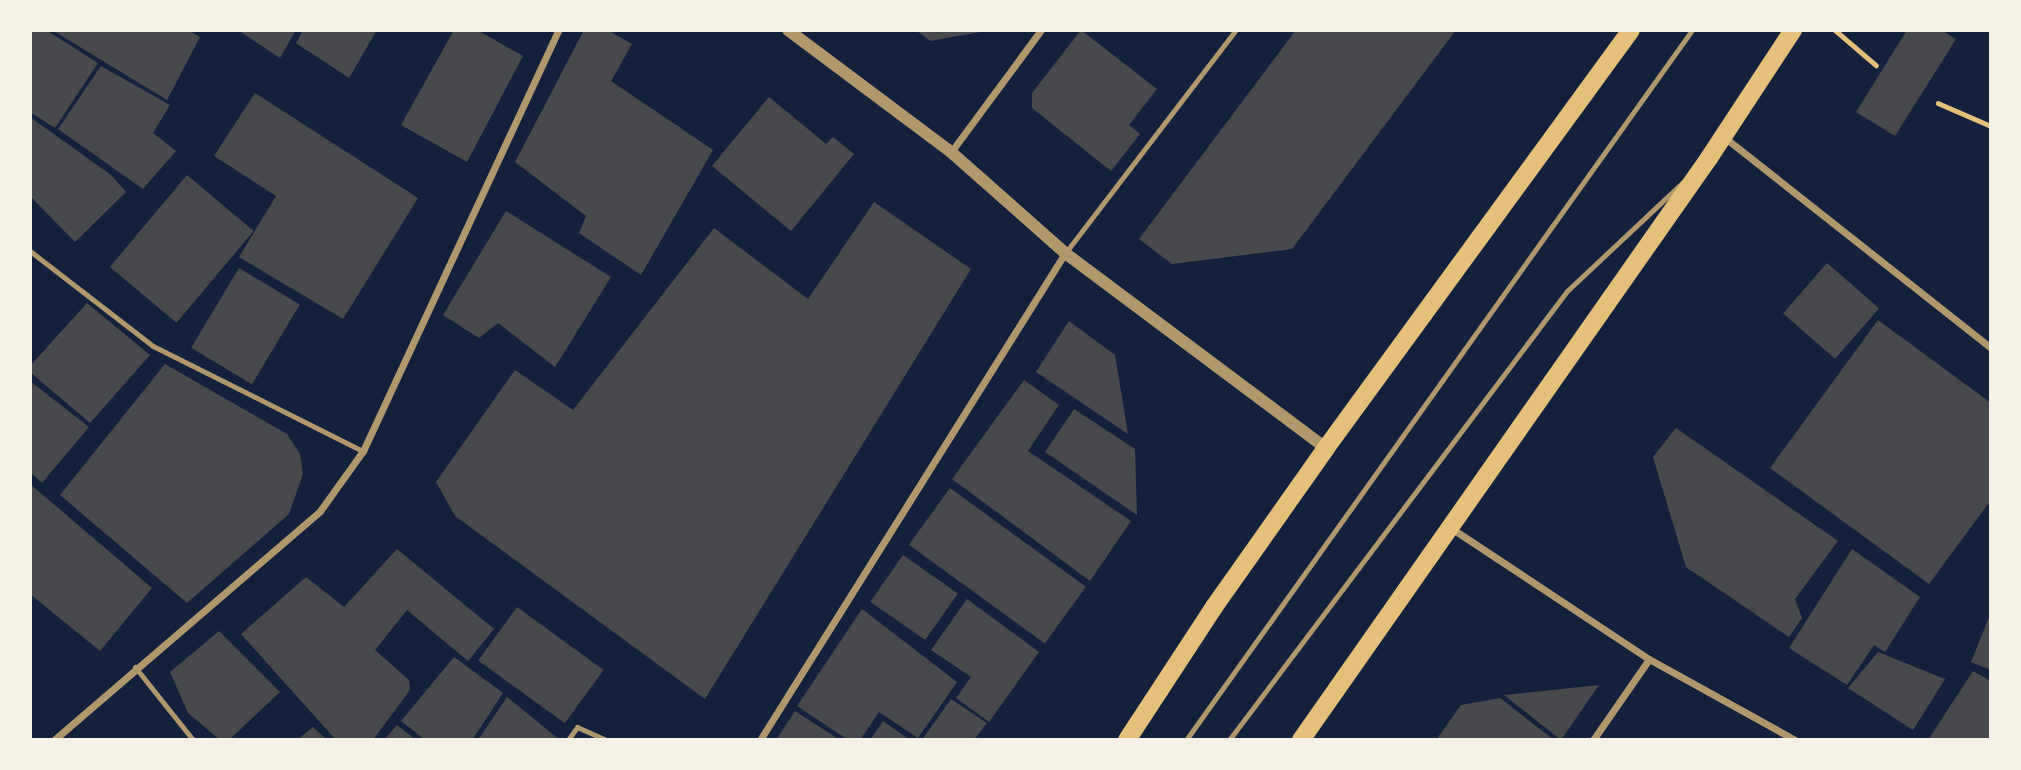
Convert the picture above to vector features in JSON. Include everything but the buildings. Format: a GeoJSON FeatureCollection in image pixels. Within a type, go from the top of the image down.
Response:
{"type":"FeatureCollection","features":[{"type":"Feature","properties":{"kind":"main road"},"geometry":{"type":"LineString","coordinates":[[1127,740],[1214,607],[1326,448],[1631,30]]}},
{"type":"Feature","properties":{"kind":"main road"},"geometry":{"type":"LineString","coordinates":[[1301,740],[1709,158],[1793,30]]}},
{"type":"Feature","properties":{"kind":"street"},"geometry":{"type":"LineString","coordinates":[[54,740],[135,667],[320,510],[363,451],[558,30]]}},
{"type":"Feature","properties":{"kind":"street"},"geometry":{"type":"LineString","coordinates":[[788,30],[951,152],[1065,253],[1326,448]]}},
{"type":"Feature","properties":{"kind":"street"},"geometry":{"type":"LineString","coordinates":[[951,152],[1041,30]]}},
{"type":"Feature","properties":{"kind":"street"},"geometry":{"type":"LineString","coordinates":[[1723,136],[1991,348]]}},
{"type":"Feature","properties":{"kind":"street"},"geometry":{"type":"LineString","coordinates":[[760,740],[1065,253]]}},
{"type":"Feature","properties":{"kind":"street"},"geometry":{"type":"LineString","coordinates":[[1451,528],[1649,659],[1795,740]]}},
{"type":"Feature","properties":{"kind":"street"},"geometry":{"type":"LineString","coordinates":[[1593,740],[1649,659]]}},
{"type":"Feature","properties":{"kind":"lane"},"geometry":{"type":"LineString","coordinates":[[1065,253],[1236,30]]}},
{"type":"Feature","properties":{"kind":"lane"},"geometry":{"type":"LineString","coordinates":[[1186,740],[1692,30]]}},
{"type":"Feature","properties":{"kind":"lane"},"geometry":{"type":"LineString","coordinates":[[1229,740],[1567,291],[1709,158]]}},
{"type":"Feature","properties":{"kind":"lane"},"geometry":{"type":"LineString","coordinates":[[30,251],[152,346],[363,451]]}},
{"type":"Feature","properties":{"kind":"lane"},"geometry":{"type":"LineString","coordinates":[[135,667],[193,740]]}},
{"type":"Feature","properties":{"kind":"lane"},"geometry":{"type":"LineString","coordinates":[[568,740],[577,727],[606,740]]}},
{"type":"Feature","properties":{"kind":"path"},"geometry":{"type":"LineString","coordinates":[[1835,30],[1876,65]]}},
{"type":"Feature","properties":{"kind":"path"},"geometry":{"type":"LineString","coordinates":[[1938,103],[1991,126]]}}]}
